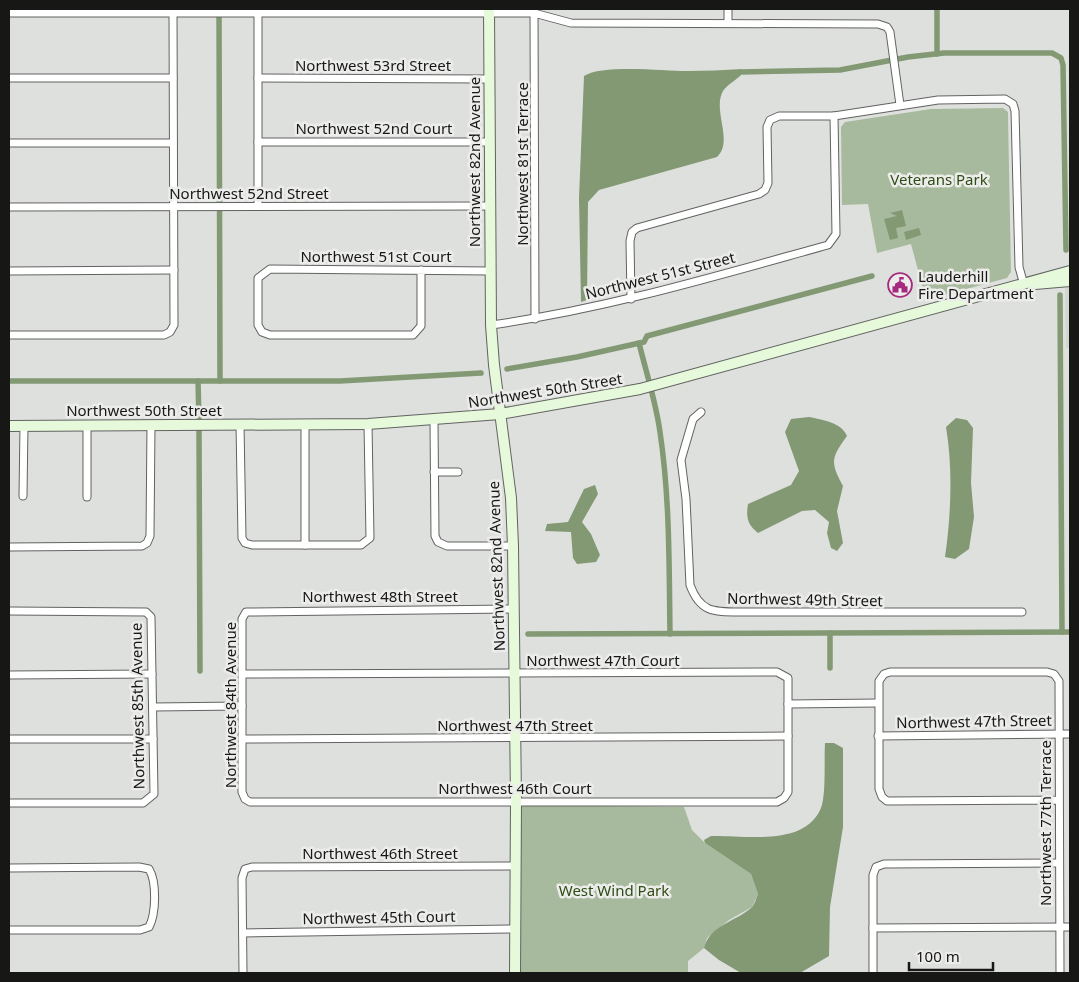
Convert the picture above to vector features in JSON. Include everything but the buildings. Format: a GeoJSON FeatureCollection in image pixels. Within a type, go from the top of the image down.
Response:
{"type":"FeatureCollection","features":[{"type":"Feature","properties":{"kind":"street"},"geometry":{"type":"LineString","coordinates":[[728,9],[728,23]]}},
{"type":"Feature","properties":{"kind":"street"},"geometry":{"type":"LineString","coordinates":[[9,335],[164,335],[170,332],[174,325],[173,11]]}},
{"type":"Feature","properties":{"kind":"street","name":"Northwest 82nd Avenue"},"geometry":{"type":"LineString","coordinates":[[489,11],[491,325],[511,498],[513,546],[516,739],[515,973]]}},
{"type":"Feature","properties":{"kind":"street"},"geometry":{"type":"LineString","coordinates":[[9,13],[534,11],[570,23],[878,24],[887,26],[890,32],[900,105]]}},
{"type":"Feature","properties":{"kind":"street","name":"Northwest 81st Terrace"},"geometry":{"type":"LineString","coordinates":[[534,11],[535,319]]}},
{"type":"Feature","properties":{"kind":"street"},"geometry":{"type":"LineString","coordinates":[[258,13],[258,206]]}},
{"type":"Feature","properties":{"kind":"street"},"geometry":{"type":"LineString","coordinates":[[9,78],[173,78]]}},
{"type":"Feature","properties":{"kind":"street","name":"Northwest 53rd Street"},"geometry":{"type":"LineString","coordinates":[[258,78],[488,79]]}},
{"type":"Feature","properties":{"kind":"street"},"geometry":{"type":"LineString","coordinates":[[631,299],[630,240],[632,232],[637,228],[759,194],[766,190],[768,183],[767,127],[770,120],[778,116],[834,116],[866,113],[900,105],[938,100],[1005,99],[1013,104],[1015,111],[1019,267],[1024,285],[1070,281]]}},
{"type":"Feature","properties":{"kind":"street","name":"Northwest 51st Street"},"geometry":{"type":"LineString","coordinates":[[491,325],[535,319],[631,299],[828,245],[833,241],[836,234],[834,116]]}},
{"type":"Feature","properties":{"kind":"street","name":"Northwest 52nd Court"},"geometry":{"type":"LineString","coordinates":[[258,142],[489,142]]}},
{"type":"Feature","properties":{"kind":"street"},"geometry":{"type":"LineString","coordinates":[[9,143],[173,143]]}},
{"type":"Feature","properties":{"kind":"street","name":"Northwest 52nd Street"},"geometry":{"type":"LineString","coordinates":[[9,207],[489,206]]}},
{"type":"Feature","properties":{"kind":"street","name":"Northwest 51st Court"},"geometry":{"type":"LineString","coordinates":[[421,270],[421,326],[413,335],[270,335],[262,332],[258,325],[258,278],[263,272],[270,269],[421,270],[490,271]]}},
{"type":"Feature","properties":{"kind":"street"},"geometry":{"type":"LineString","coordinates":[[9,271],[174,270]]}},
{"type":"Feature","properties":{"kind":"street","name":"Northwest 50th Street"},"geometry":{"type":"LineString","coordinates":[[9,426],[368,424],[434,421],[500,414],[645,388],[1024,285],[1070,270]]}},
{"type":"Feature","properties":{"kind":"street","name":"Northwest 49th Street"},"geometry":{"type":"LineString","coordinates":[[701,412],[694,419],[681,460],[686,499],[690,585],[694,596],[703,607],[717,612],[1022,612]]}},
{"type":"Feature","properties":{"kind":"street"},"geometry":{"type":"LineString","coordinates":[[434,421],[435,536],[438,542],[446,546],[513,546]]}},
{"type":"Feature","properties":{"kind":"street"},"geometry":{"type":"LineString","coordinates":[[240,424],[242,538],[246,543],[252,545],[361,545],[370,538],[368,424]]}},
{"type":"Feature","properties":{"kind":"street"},"geometry":{"type":"LineString","coordinates":[[87,425],[87,498]]}},
{"type":"Feature","properties":{"kind":"street"},"geometry":{"type":"LineString","coordinates":[[305,425],[305,545]]}},
{"type":"Feature","properties":{"kind":"street"},"geometry":{"type":"LineString","coordinates":[[23,496],[24,426]]}},
{"type":"Feature","properties":{"kind":"street"},"geometry":{"type":"LineString","coordinates":[[9,547],[142,546],[147,543],[150,536],[151,426]]}},
{"type":"Feature","properties":{"kind":"street"},"geometry":{"type":"LineString","coordinates":[[434,472],[458,472]]}},
{"type":"Feature","properties":{"kind":"street","name":"Northwest 48th Street"},"geometry":{"type":"LineString","coordinates":[[246,612],[514,609]]}},
{"type":"Feature","properties":{"kind":"street","name":"Northwest 85th Avenue"},"geometry":{"type":"LineString","coordinates":[[9,611],[146,612],[151,617],[154,794],[143,803],[9,803]]}},
{"type":"Feature","properties":{"kind":"street","name":"Northwest 84th Avenue"},"geometry":{"type":"LineString","coordinates":[[245,798],[242,792],[242,619],[246,612]]}},
{"type":"Feature","properties":{"kind":"street","name":"Northwest 47th Court"},"geometry":{"type":"LineString","coordinates":[[242,674],[777,672],[788,678],[788,704]]}},
{"type":"Feature","properties":{"kind":"street","name":"Northwest 77th Terrace"},"geometry":{"type":"LineString","coordinates":[[878,703],[879,681],[884,674],[890,672],[1047,672],[1054,674],[1059,681],[1060,973]]}},
{"type":"Feature","properties":{"kind":"street"},"geometry":{"type":"LineString","coordinates":[[9,675],[152,674]]}},
{"type":"Feature","properties":{"kind":"street"},"geometry":{"type":"LineString","coordinates":[[788,736],[788,704],[878,703],[879,789],[882,797],[887,801],[1059,800]]}},
{"type":"Feature","properties":{"kind":"street"},"geometry":{"type":"LineString","coordinates":[[153,707],[242,706]]}},
{"type":"Feature","properties":{"kind":"street","name":"Northwest 47th Street"},"geometry":{"type":"LineString","coordinates":[[878,736],[1070,734]]}},
{"type":"Feature","properties":{"kind":"street","name":"Northwest 47th Street"},"geometry":{"type":"LineString","coordinates":[[243,738],[516,739],[788,736]]}},
{"type":"Feature","properties":{"kind":"street","name":"Northwest 46th Court"},"geometry":{"type":"LineString","coordinates":[[245,798],[250,802],[777,802],[784,798],[788,792],[788,736]]}},
{"type":"Feature","properties":{"kind":"street"},"geometry":{"type":"LineString","coordinates":[[9,739],[153,739]]}},
{"type":"Feature","properties":{"kind":"street"},"geometry":{"type":"LineString","coordinates":[[873,973],[873,875],[876,868],[884,864],[1059,863]]}},
{"type":"Feature","properties":{"kind":"street","name":"Northwest 46th Street"},"geometry":{"type":"LineString","coordinates":[[242,933],[242,878],[245,870],[252,867],[516,866]]}},
{"type":"Feature","properties":{"kind":"street"},"geometry":{"type":"LineString","coordinates":[[9,868],[139,867],[149,869],[153,876],[153,920],[149,927],[140,930],[9,930]]}},
{"type":"Feature","properties":{"kind":"street"},"geometry":{"type":"LineString","coordinates":[[873,928],[1070,927]]}},
{"type":"Feature","properties":{"kind":"street","name":"Northwest 45th Court"},"geometry":{"type":"LineString","coordinates":[[242,933],[516,929]]}},
{"type":"Feature","properties":{"kind":"street"},"geometry":{"type":"LineString","coordinates":[[242,933],[243,973]]}},
{"type":"Feature","properties":{"kind":"shaded area"},"geometry":{"type":"Polygon","coordinates":[[[618,69],[708,71],[742,69],[741,75],[723,91],[720,99],[724,143],[717,157],[599,190],[588,202],[587,300],[581,302],[579,198],[584,76],[593,72],[618,69]]]}},
{"type":"Feature","properties":{"kind":"shaded area"},"geometry":{"type":"Polygon","coordinates":[[[902,210],[906,226],[896,228],[898,238],[890,240],[884,219],[897,216],[890,213],[902,210]]]}},
{"type":"Feature","properties":{"kind":"shaded area"},"geometry":{"type":"Polygon","coordinates":[[[919,228],[921,235],[906,240],[904,232],[919,228]]]}},
{"type":"Feature","properties":{"kind":"shaded area"},"geometry":{"type":"Polygon","coordinates":[[[1070,272],[1070,348],[1066,348],[1065,287],[1070,272]]]}},
{"type":"Feature","properties":{"kind":"shaded area"},"geometry":{"type":"Polygon","coordinates":[[[809,417],[836,425],[847,436],[835,455],[834,460],[836,471],[843,486],[837,511],[843,543],[837,551],[831,548],[827,533],[829,522],[815,510],[802,511],[758,533],[749,523],[747,517],[748,504],[791,485],[799,471],[785,432],[791,419],[809,417]]]}},
{"type":"Feature","properties":{"kind":"shaded area"},"geometry":{"type":"Polygon","coordinates":[[[956,418],[967,420],[973,428],[971,483],[974,517],[969,549],[955,559],[945,557],[949,525],[950,492],[950,459],[946,427],[956,418]]]}},
{"type":"Feature","properties":{"kind":"shaded area"},"geometry":{"type":"Polygon","coordinates":[[[595,485],[598,494],[582,522],[591,534],[600,555],[596,562],[577,564],[573,558],[571,532],[545,531],[547,524],[568,522],[584,489],[595,485]]]}},
{"type":"Feature","properties":{"kind":"shaded area"},"geometry":{"type":"Polygon","coordinates":[[[825,743],[834,743],[843,748],[843,827],[830,907],[829,956],[800,973],[741,973],[719,960],[704,948],[707,940],[717,929],[752,907],[758,894],[751,874],[705,843],[704,840],[711,836],[774,836],[804,828],[815,819],[822,805],[825,743]]]}},
{"type":"Feature","properties":{"kind":"green space","name":"Veterans Park"},"geometry":{"type":"Polygon","coordinates":[[[1003,108],[1008,112],[1011,272],[1007,278],[926,300],[911,244],[877,253],[868,204],[842,205],[841,127],[845,122],[931,109],[1003,108]]]}},
{"type":"Feature","properties":{"kind":"green space","name":"West Wind Park"},"geometry":{"type":"Polygon","coordinates":[[[520,805],[684,807],[692,830],[705,843],[751,874],[758,894],[752,907],[729,920],[707,938],[704,948],[688,961],[688,973],[520,973],[520,805]]]}},
{"type":"Feature","properties":{"kind":"waterway"},"geometry":{"type":"LineString","coordinates":[[219,9],[220,381]]}},
{"type":"Feature","properties":{"kind":"waterway"},"geometry":{"type":"LineString","coordinates":[[937,9],[937,54]]}},
{"type":"Feature","properties":{"kind":"waterway"},"geometry":{"type":"LineString","coordinates":[[742,72],[840,70],[908,57],[944,53],[1052,53],[1061,58],[1063,65],[1066,250]]}},
{"type":"Feature","properties":{"kind":"waterway"},"geometry":{"type":"LineString","coordinates":[[507,369],[577,357],[644,342],[647,336],[872,276]]}},
{"type":"Feature","properties":{"kind":"waterway"},"geometry":{"type":"LineString","coordinates":[[1060,295],[1062,632]]}},
{"type":"Feature","properties":{"kind":"waterway"},"geometry":{"type":"LineString","coordinates":[[639,343],[656,410],[666,482],[670,634]]}},
{"type":"Feature","properties":{"kind":"waterway"},"geometry":{"type":"LineString","coordinates":[[9,381],[340,381],[481,373]]}},
{"type":"Feature","properties":{"kind":"waterway"},"geometry":{"type":"LineString","coordinates":[[198,381],[199,420]]}},
{"type":"Feature","properties":{"kind":"waterway"},"geometry":{"type":"LineString","coordinates":[[199,430],[200,671]]}},
{"type":"Feature","properties":{"kind":"waterway"},"geometry":{"type":"LineString","coordinates":[[528,634],[1070,632]]}},
{"type":"Feature","properties":{"kind":"waterway"},"geometry":{"type":"LineString","coordinates":[[830,633],[830,668]]}},
{"type":"Feature","properties":{"kind":"place","name":"Lauderhill Fire Department"},"geometry":{"type":"Point","coordinates":[900,285]}}]}
